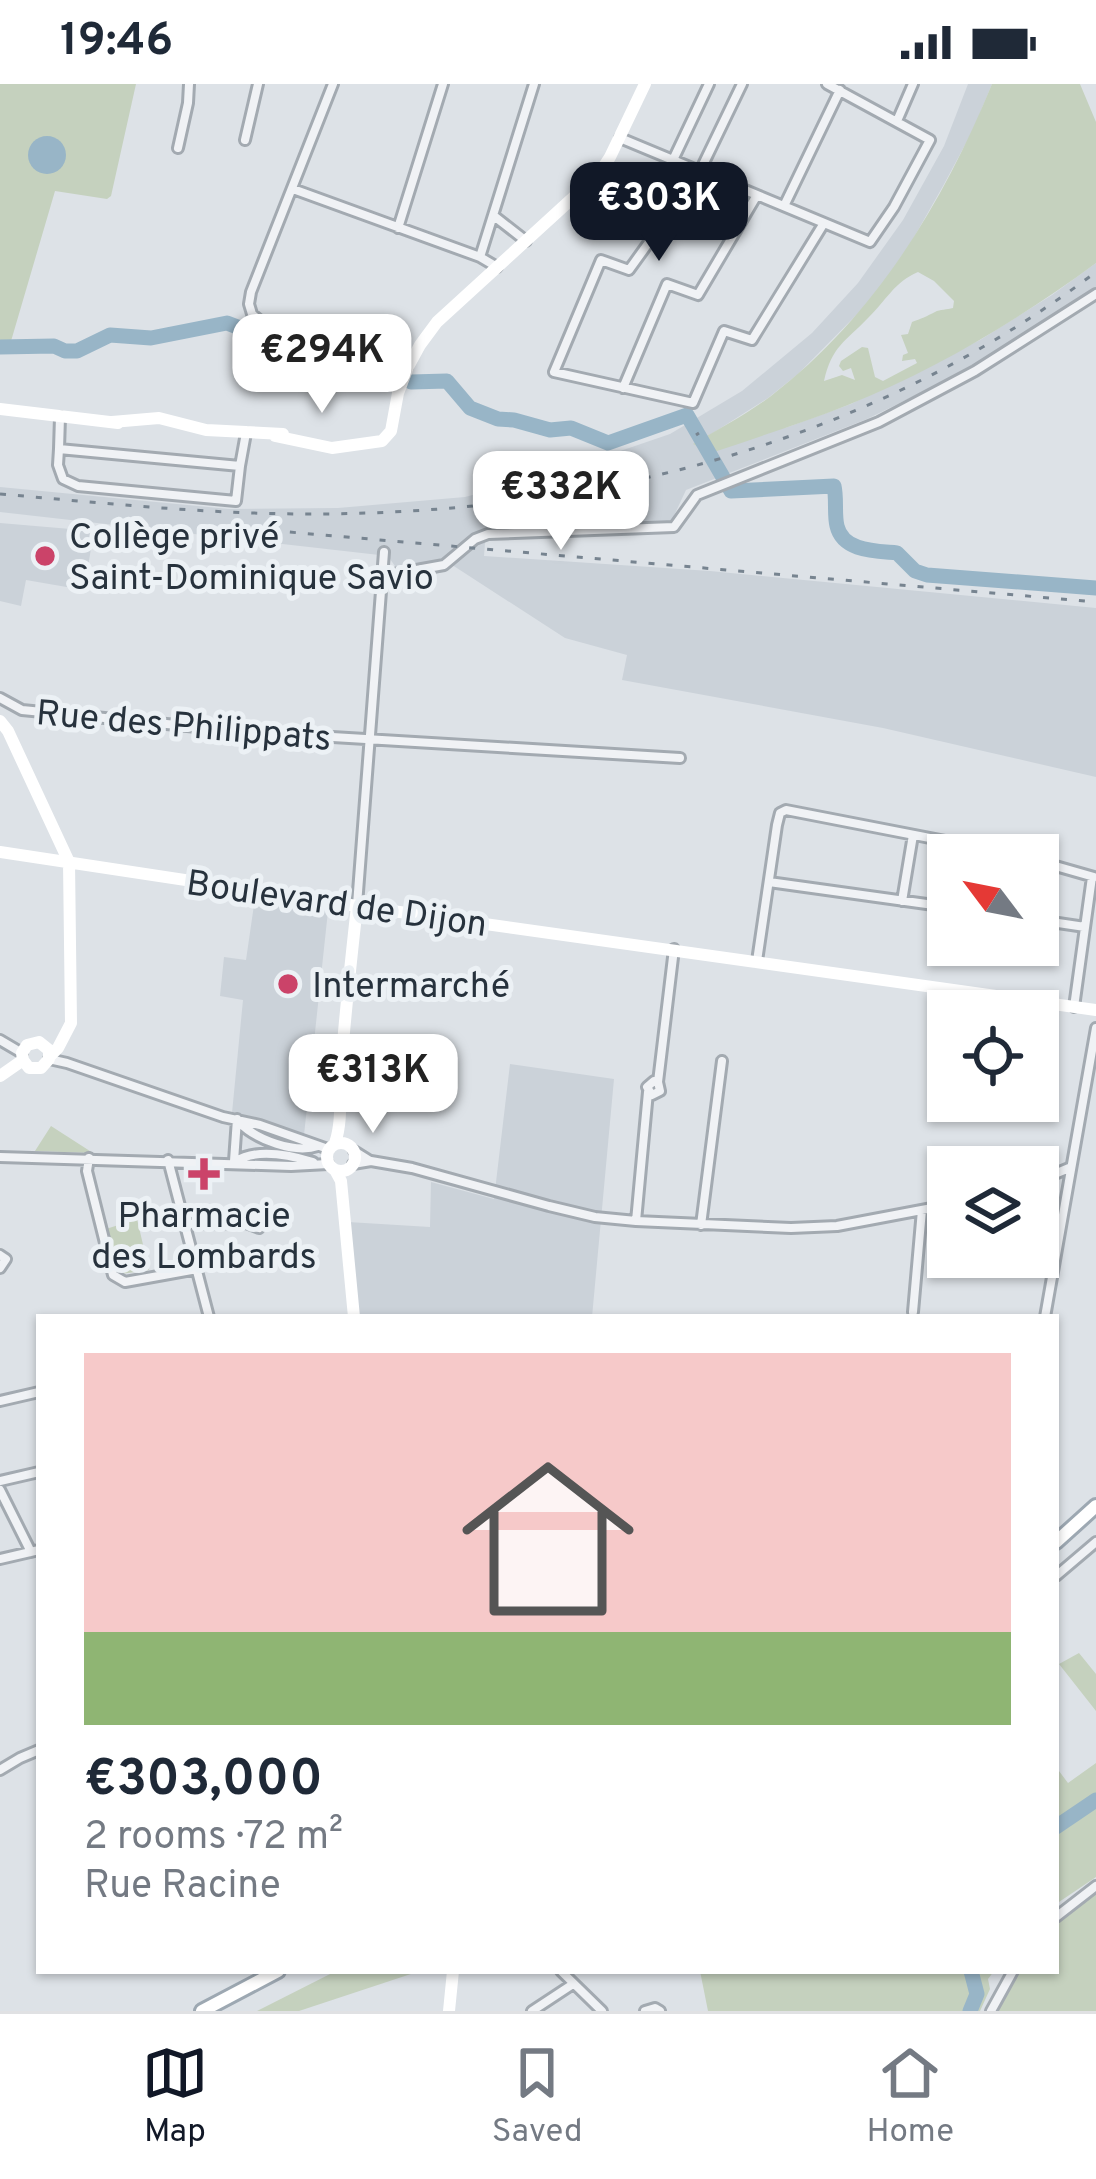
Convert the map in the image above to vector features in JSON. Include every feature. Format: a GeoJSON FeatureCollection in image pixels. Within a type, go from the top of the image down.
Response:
{"type":"FeatureCollection","features":[{"type":"Feature","properties":{"kind":"street"},"geometry":{"type":"LineString","coordinates":[[178,148],[189,84]]}},
{"type":"Feature","properties":{"kind":"street"},"geometry":{"type":"LineString","coordinates":[[244,140],[258,84]]}},
{"type":"Feature","properties":{"kind":"street"},"geometry":{"type":"LineString","coordinates":[[333,84],[249,304],[252,314],[265,325],[348,354],[408,368]]}},
{"type":"Feature","properties":{"kind":"street"},"geometry":{"type":"LineString","coordinates":[[398,228],[443,84]]}},
{"type":"Feature","properties":{"kind":"street"},"geometry":{"type":"LineString","coordinates":[[480,257],[534,84]]}},
{"type":"Feature","properties":{"kind":"street"},"geometry":{"type":"LineString","coordinates":[[0,409],[200,432],[376,444],[391,431],[408,368],[437,322],[593,180],[610,158],[645,84]]}},
{"type":"Feature","properties":{"kind":"street"},"geometry":{"type":"LineString","coordinates":[[673,160],[709,84]]}},
{"type":"Feature","properties":{"kind":"street"},"geometry":{"type":"LineString","coordinates":[[742,84],[696,170],[629,270],[601,260],[554,372],[693,404],[724,331],[752,340],[824,223]]}},
{"type":"Feature","properties":{"kind":"street"},"geometry":{"type":"LineString","coordinates":[[620,138],[870,242],[930,140],[827,84]]}},
{"type":"Feature","properties":{"kind":"street"},"geometry":{"type":"LineString","coordinates":[[897,121],[913,84]]}},
{"type":"Feature","properties":{"kind":"street"},"geometry":{"type":"LineString","coordinates":[[784,206],[840,90]]}},
{"type":"Feature","properties":{"kind":"street"},"geometry":{"type":"LineString","coordinates":[[293,189],[480,257],[497,268]]}},
{"type":"Feature","properties":{"kind":"street"},"geometry":{"type":"LineString","coordinates":[[623,388],[667,284],[698,295],[757,195]]}},
{"type":"Feature","properties":{"kind":"street"},"geometry":{"type":"LineString","coordinates":[[494,216],[527,242]]}},
{"type":"Feature","properties":{"kind":"street"},"geometry":{"type":"LineString","coordinates":[[382,576],[445,565],[475,538],[488,534],[668,530],[697,495],[879,422],[991,362],[1096,293]]}},
{"type":"Feature","properties":{"kind":"street"},"geometry":{"type":"LineString","coordinates":[[60,417],[63,479],[78,486],[236,500],[245,433]]}},
{"type":"Feature","properties":{"kind":"street"},"geometry":{"type":"LineString","coordinates":[[59,448],[240,466]]}},
{"type":"Feature","properties":{"kind":"street"},"geometry":{"type":"LineString","coordinates":[[354,1314],[337,1159],[384,552]]}},
{"type":"Feature","properties":{"kind":"street","name":"Rue des Philippats"},"geometry":{"type":"LineString","coordinates":[[0,698],[22,710],[249,732],[680,758]]}},
{"type":"Feature","properties":{"kind":"street"},"geometry":{"type":"LineString","coordinates":[[0,710],[69,862],[71,1008],[65,1035],[75,1066]]}},
{"type":"Feature","properties":{"kind":"street"},"geometry":{"type":"LineString","coordinates":[[5,725],[12,713],[22,710]]}},
{"type":"Feature","properties":{"kind":"street"},"geometry":{"type":"LineString","coordinates":[[757,961],[780,813],[786,810],[927,838]]}},
{"type":"Feature","properties":{"kind":"street"},"geometry":{"type":"LineString","coordinates":[[902,901],[913,835]]}},
{"type":"Feature","properties":{"kind":"street","name":"Boulevard de Dijon"},"geometry":{"type":"LineString","coordinates":[[0,852],[1096,1010]]}},
{"type":"Feature","properties":{"kind":"street"},"geometry":{"type":"LineString","coordinates":[[1059,867],[1094,877],[1074,1007]]}},
{"type":"Feature","properties":{"kind":"street"},"geometry":{"type":"LineString","coordinates":[[769,882],[927,904]]}},
{"type":"Feature","properties":{"kind":"street"},"geometry":{"type":"LineString","coordinates":[[1059,923],[1085,927]]}},
{"type":"Feature","properties":{"kind":"street"},"geometry":{"type":"LineString","coordinates":[[636,1221],[649,1083],[658,1082],[674,949]]}},
{"type":"Feature","properties":{"kind":"street"},"geometry":{"type":"LineString","coordinates":[[1046,1314],[1096,1028]]}},
{"type":"Feature","properties":{"kind":"street"},"geometry":{"type":"LineString","coordinates":[[16,1053],[41,1068],[65,1035]]}},
{"type":"Feature","properties":{"kind":"street"},"geometry":{"type":"LineString","coordinates":[[0,1076],[16,1053],[33,1042],[75,1066],[280,1131],[337,1159]]}},
{"type":"Feature","properties":{"kind":"street"},"geometry":{"type":"LineString","coordinates":[[701,1225],[722,1061]]}},
{"type":"Feature","properties":{"kind":"street"},"geometry":{"type":"LineString","coordinates":[[234,1163],[237,1119]]}},
{"type":"Feature","properties":{"kind":"street"},"geometry":{"type":"LineString","coordinates":[[0,1157],[234,1163],[244,1155],[290,1155],[371,1162],[412,1168],[595,1217],[701,1225],[837,1226],[927,1209]]}},
{"type":"Feature","properties":{"kind":"street"},"geometry":{"type":"LineString","coordinates":[[89,1158],[87,1171],[113,1275],[125,1282],[197,1269]]}},
{"type":"Feature","properties":{"kind":"street"},"geometry":{"type":"LineString","coordinates":[[169,1160],[208,1314]]}},
{"type":"Feature","properties":{"kind":"street"},"geometry":{"type":"LineString","coordinates":[[1059,1172],[1070,1167]]}},
{"type":"Feature","properties":{"kind":"street"},"geometry":{"type":"LineString","coordinates":[[913,1312],[922,1210]]}},
{"type":"Feature","properties":{"kind":"street"},"geometry":{"type":"LineString","coordinates":[[186,1223],[246,1222],[259,1228]]}},
{"type":"Feature","properties":{"kind":"street"},"geometry":{"type":"LineString","coordinates":[[0,1255],[6,1259],[0,1268]]}},
{"type":"Feature","properties":{"kind":"street"},"geometry":{"type":"LineString","coordinates":[[0,1401],[36,1393]]}},
{"type":"Feature","properties":{"kind":"street"},"geometry":{"type":"LineString","coordinates":[[0,1481],[36,1473]]}},
{"type":"Feature","properties":{"kind":"street"},"geometry":{"type":"LineString","coordinates":[[0,1490],[35,1551],[0,1559]]}},
{"type":"Feature","properties":{"kind":"street"},"geometry":{"type":"LineString","coordinates":[[1059,1539],[1096,1506]]}},
{"type":"Feature","properties":{"kind":"street"},"geometry":{"type":"LineString","coordinates":[[1059,1573],[1096,1542]]}},
{"type":"Feature","properties":{"kind":"street"},"geometry":{"type":"LineString","coordinates":[[0,1771],[36,1751]]}},
{"type":"Feature","properties":{"kind":"street"},"geometry":{"type":"LineString","coordinates":[[0,1761],[20,1758]]}},
{"type":"Feature","properties":{"kind":"street"},"geometry":{"type":"LineString","coordinates":[[1059,1915],[1096,1886]]}},
{"type":"Feature","properties":{"kind":"street"},"geometry":{"type":"LineString","coordinates":[[202,2011],[272,1974]]}},
{"type":"Feature","properties":{"kind":"street"},"geometry":{"type":"LineString","coordinates":[[449,2011],[454,1974]]}},
{"type":"Feature","properties":{"kind":"street"},"geometry":{"type":"LineString","coordinates":[[564,1974],[602,2011]]}},
{"type":"Feature","properties":{"kind":"street"},"geometry":{"type":"LineString","coordinates":[[991,2011],[1011,1974]]}},
{"type":"Feature","properties":{"kind":"street"},"geometry":{"type":"LineString","coordinates":[[532,2011],[549,2006],[573,1984]]}},
{"type":"Feature","properties":{"kind":"street"},"geometry":{"type":"LineString","coordinates":[[645,2011],[660,2011]]}},
{"type":"Feature","properties":{"kind":"shaded area"},"geometry":{"type":"Polygon","coordinates":[[[968,84],[992,84],[943,186],[873,298],[798,374],[694,445],[788,427],[851,404],[980,340],[1096,263],[1096,287],[957,375],[867,419],[686,490],[671,522],[486,530],[484,556],[710,571],[1096,608],[1096,777],[883,728],[622,680],[627,655],[565,638],[443,559],[397,569],[388,556],[0,512],[0,487],[229,509],[338,508],[465,497],[556,473],[670,434],[742,391],[812,333],[858,283],[903,220],[944,146],[968,84]]]}},
{"type":"Feature","properties":{"kind":"shaded area","name":"Collège privé Saint-Dominique Savio"},"geometry":{"type":"Polygon","coordinates":[[[0,523],[94,531],[84,590],[26,580],[21,606],[0,601],[0,523]]]}},
{"type":"Feature","properties":{"kind":"shaded area"},"geometry":{"type":"Polygon","coordinates":[[[255,898],[328,911],[304,1135],[232,1113],[243,1000],[220,996],[224,957],[246,960],[255,898]]]}},
{"type":"Feature","properties":{"kind":"shaded area"},"geometry":{"type":"Polygon","coordinates":[[[510,1064],[614,1079],[592,1314],[359,1314],[348,1222],[430,1227],[431,1182],[494,1199],[510,1064]]]}},
{"type":"Feature","properties":{"kind":"green space"},"geometry":{"type":"Polygon","coordinates":[[[0,84],[136,84],[111,196],[55,191],[9,348],[0,347],[0,84]]]}},
{"type":"Feature","properties":{"kind":"green space"},"geometry":{"type":"Polygon","coordinates":[[[992,84],[1080,84],[1096,122],[1096,263],[976,342],[881,391],[717,451],[693,444],[771,396],[843,330],[902,255],[973,128],[992,84]],[[918,272],[896,286],[840,345],[824,381],[842,375],[855,380],[851,368],[843,371],[839,366],[862,347],[868,348],[875,377],[883,381],[917,363],[915,359],[902,361],[908,353],[901,335],[908,334],[912,322],[953,308],[954,301],[918,272]]]}},
{"type":"Feature","properties":{"kind":"green space"},"geometry":{"type":"Polygon","coordinates":[[[51,1126],[93,1153],[35,1151],[51,1126]]]}},
{"type":"Feature","properties":{"kind":"green space"},"geometry":{"type":"Polygon","coordinates":[[[137,1219],[149,1270],[121,1274],[106,1229],[137,1219]]]}},
{"type":"Feature","properties":{"kind":"green space"},"geometry":{"type":"Polygon","coordinates":[[[1079,1653],[1096,1674],[1096,1711],[1059,1664],[1079,1653]]]}},
{"type":"Feature","properties":{"kind":"green space"},"geometry":{"type":"Polygon","coordinates":[[[1096,1763],[1096,1877],[1059,1902],[1059,1771],[1068,1783],[1096,1763]]]}},
{"type":"Feature","properties":{"kind":"green space"},"geometry":{"type":"Polygon","coordinates":[[[1096,1893],[1096,2011],[995,2011],[1015,1974],[1059,1974],[1059,1921],[1096,1893]]]}},
{"type":"Feature","properties":{"kind":"green space"},"geometry":{"type":"Polygon","coordinates":[[[330,1974],[411,1974],[299,2011],[257,2011],[330,1974]]]}},
{"type":"Feature","properties":{"kind":"green space"},"geometry":{"type":"Polygon","coordinates":[[[701,1974],[992,1974],[980,2011],[708,2011],[701,1974]]]}},
{"type":"Feature","properties":{"kind":"water"},"geometry":{"type":"Polygon","coordinates":[[[47,136],[60,142],[66,155],[60,168],[47,174],[34,168],[28,155],[34,142],[47,136]]]}},
{"type":"Feature","properties":{"kind":"waterway"},"geometry":{"type":"LineString","coordinates":[[0,347],[54,346],[77,351],[110,335],[151,338],[227,323],[392,374]]}},
{"type":"Feature","properties":{"kind":"waterway"},"geometry":{"type":"LineString","coordinates":[[411,382],[447,381],[470,408],[498,419],[550,430],[571,428],[608,443],[687,415],[731,491],[834,486],[837,526],[853,545],[897,553],[915,571],[927,575],[1096,588]]}},
{"type":"Feature","properties":{"kind":"waterway"},"geometry":{"type":"LineString","coordinates":[[1059,1825],[1096,1800]]}},
{"type":"Feature","properties":{"kind":"waterway"},"geometry":{"type":"LineString","coordinates":[[970,2011],[977,1994],[972,1974]]}},
{"type":"Feature","properties":{"kind":"railway"},"geometry":{"type":"LineString","coordinates":[[0,494],[309,514],[519,501],[622,483],[723,458],[821,425],[916,383],[1008,332],[1096,272]]}},
{"type":"Feature","properties":{"kind":"railway"},"geometry":{"type":"LineString","coordinates":[[254,529],[1096,602]]}},
{"type":"Feature","properties":{"kind":"place","name":"Collège privé Saint-Dominique Savio"},"geometry":{"type":"Point","coordinates":[45,556]}},
{"type":"Feature","properties":{"kind":"place","name":"Intermarché"},"geometry":{"type":"Point","coordinates":[288,984]}},
{"type":"Feature","properties":{"kind":"place","name":"Pharmacie des Lombards"},"geometry":{"type":"Point","coordinates":[204,1174]}}]}
